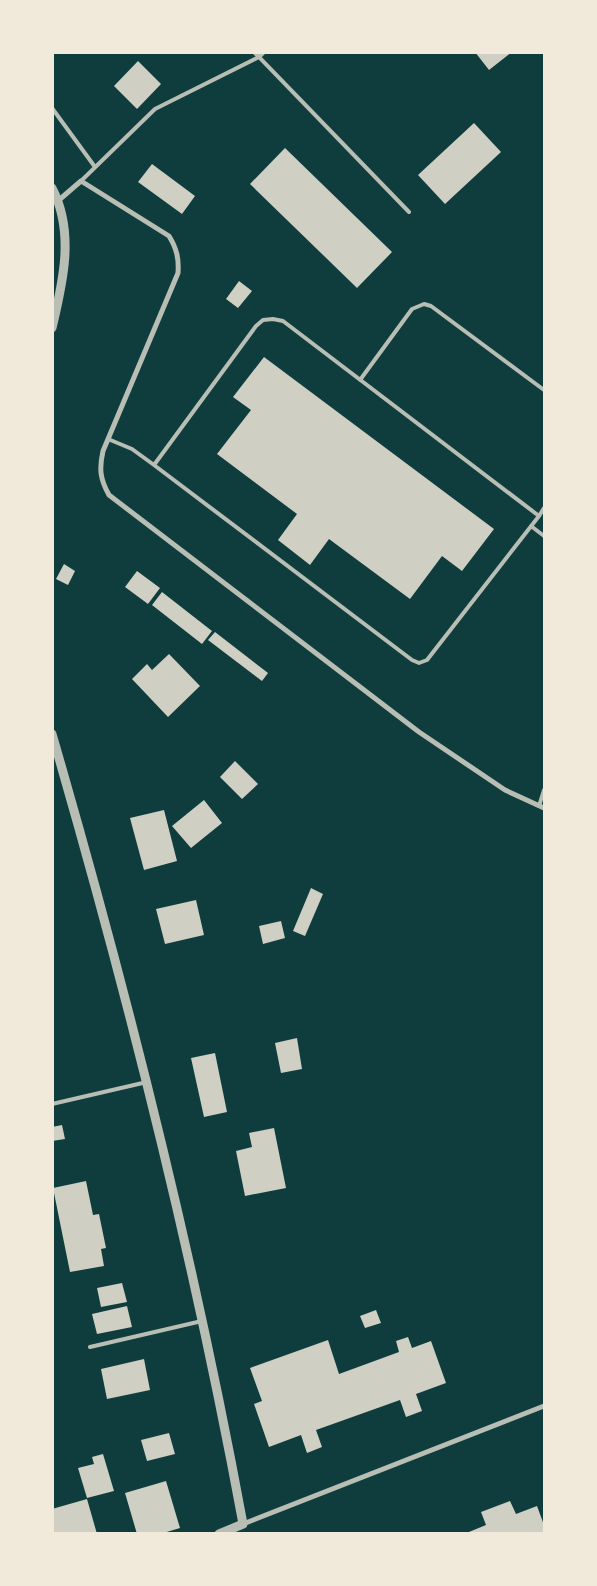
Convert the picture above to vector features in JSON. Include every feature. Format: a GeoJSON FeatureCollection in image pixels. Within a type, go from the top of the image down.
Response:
{"type":"FeatureCollection","features":[{"type":"Feature","properties":{"kind":"street"},"geometry":{"type":"LineString","coordinates":[[59,200],[81,181],[169,236],[176,246],[179,259],[178,273],[108,439],[99,468],[102,482],[109,495],[426,737],[505,790],[542,807]]}},
{"type":"Feature","properties":{"kind":"street"},"geometry":{"type":"LineString","coordinates":[[52,188],[59,200],[66,250],[64,277],[52,328]]}},
{"type":"Feature","properties":{"kind":"street"},"geometry":{"type":"LineString","coordinates":[[52,734],[112,948],[147,1082],[223,1416],[243,1524]]}},
{"type":"Feature","properties":{"kind":"street"},"geometry":{"type":"LineString","coordinates":[[219,1534],[544,1406]]}},
{"type":"Feature","properties":{"kind":"lane"},"geometry":{"type":"LineString","coordinates":[[254,52],[409,212]]}},
{"type":"Feature","properties":{"kind":"lane"},"geometry":{"type":"LineString","coordinates":[[81,181],[155,109],[259,58],[264,52]]}},
{"type":"Feature","properties":{"kind":"lane"},"geometry":{"type":"LineString","coordinates":[[52,108],[95,166]]}},
{"type":"Feature","properties":{"kind":"lane"},"geometry":{"type":"LineString","coordinates":[[360,380],[412,309],[424,304],[431,306],[544,390]]}},
{"type":"Feature","properties":{"kind":"lane"},"geometry":{"type":"LineString","coordinates":[[154,465],[256,326],[263,320],[273,319],[283,321],[538,516]]}},
{"type":"Feature","properties":{"kind":"lane"},"geometry":{"type":"LineString","coordinates":[[108,439],[132,449],[412,660],[419,662],[433,655],[544,508]]}},
{"type":"Feature","properties":{"kind":"lane"},"geometry":{"type":"LineString","coordinates":[[531,526],[544,536]]}},
{"type":"Feature","properties":{"kind":"lane"},"geometry":{"type":"LineString","coordinates":[[542,807],[544,790]]}},
{"type":"Feature","properties":{"kind":"lane"},"geometry":{"type":"LineString","coordinates":[[52,1104],[147,1082]]}},
{"type":"Feature","properties":{"kind":"lane"},"geometry":{"type":"LineString","coordinates":[[90,1347],[202,1321]]}},
{"type":"Feature","properties":{"kind":"building"},"geometry":{"type":"Polygon","coordinates":[[[475,52],[512,52],[489,70],[475,52]]]}},
{"type":"Feature","properties":{"kind":"building"},"geometry":{"type":"Polygon","coordinates":[[[138,61],[161,84],[137,109],[114,86],[138,61]]]}},
{"type":"Feature","properties":{"kind":"building"},"geometry":{"type":"Polygon","coordinates":[[[474,123],[501,152],[445,204],[418,175],[474,123]]]}},
{"type":"Feature","properties":{"kind":"building"},"geometry":{"type":"Polygon","coordinates":[[[285,148],[392,252],[357,288],[250,184],[285,148]]]}},
{"type":"Feature","properties":{"kind":"building"},"geometry":{"type":"Polygon","coordinates":[[[152,164],[195,196],[182,214],[138,182],[152,164]]]}},
{"type":"Feature","properties":{"kind":"building"},"geometry":{"type":"Polygon","coordinates":[[[239,281],[252,291],[238,308],[226,299],[239,281]]]}},
{"type":"Feature","properties":{"kind":"building"},"geometry":{"type":"Polygon","coordinates":[[[264,357],[494,529],[462,571],[442,556],[410,599],[329,539],[310,565],[278,540],[297,514],[217,454],[251,410],[233,397],[264,357]]]}},
{"type":"Feature","properties":{"kind":"building"},"geometry":{"type":"Polygon","coordinates":[[[64,564],[75,571],[68,585],[56,579],[64,564]]]}},
{"type":"Feature","properties":{"kind":"building"},"geometry":{"type":"Polygon","coordinates":[[[137,571],[160,588],[148,604],[125,587],[137,571]]]}},
{"type":"Feature","properties":{"kind":"building"},"geometry":{"type":"Polygon","coordinates":[[[162,592],[212,631],[202,644],[152,605],[162,592]]]}},
{"type":"Feature","properties":{"kind":"building"},"geometry":{"type":"Polygon","coordinates":[[[215,632],[268,673],[262,681],[208,640],[215,632]]]}},
{"type":"Feature","properties":{"kind":"building"},"geometry":{"type":"Polygon","coordinates":[[[169,654],[200,686],[168,717],[132,679],[147,664],[152,670],[169,654]]]}},
{"type":"Feature","properties":{"kind":"building"},"geometry":{"type":"Polygon","coordinates":[[[235,761],[258,784],[242,799],[220,777],[235,761]]]}},
{"type":"Feature","properties":{"kind":"building"},"geometry":{"type":"Polygon","coordinates":[[[204,800],[222,823],[191,848],[172,826],[204,800]]]}},
{"type":"Feature","properties":{"kind":"building"},"geometry":{"type":"Polygon","coordinates":[[[164,810],[177,861],[144,870],[130,818],[164,810]]]}},
{"type":"Feature","properties":{"kind":"building"},"geometry":{"type":"Polygon","coordinates":[[[311,888],[323,894],[305,936],[293,931],[311,888]]]}},
{"type":"Feature","properties":{"kind":"building"},"geometry":{"type":"Polygon","coordinates":[[[196,900],[204,935],[165,944],[156,909],[196,900]]]}},
{"type":"Feature","properties":{"kind":"building"},"geometry":{"type":"Polygon","coordinates":[[[281,921],[285,938],[263,944],[259,926],[281,921]]]}},
{"type":"Feature","properties":{"kind":"building"},"geometry":{"type":"Polygon","coordinates":[[[297,1038],[302,1069],[281,1073],[275,1043],[297,1038]]]}},
{"type":"Feature","properties":{"kind":"building"},"geometry":{"type":"Polygon","coordinates":[[[215,1053],[227,1112],[204,1117],[191,1058],[215,1053]]]}},
{"type":"Feature","properties":{"kind":"building"},"geometry":{"type":"Polygon","coordinates":[[[62,1125],[65,1139],[52,1141],[52,1127],[62,1125]]]}},
{"type":"Feature","properties":{"kind":"building"},"geometry":{"type":"Polygon","coordinates":[[[274,1128],[286,1188],[245,1196],[236,1151],[252,1147],[249,1133],[274,1128]]]}},
{"type":"Feature","properties":{"kind":"building"},"geometry":{"type":"Polygon","coordinates":[[[86,1181],[93,1215],[99,1214],[106,1248],[101,1249],[104,1266],[70,1272],[53,1188],[86,1181]]]}},
{"type":"Feature","properties":{"kind":"building"},"geometry":{"type":"Polygon","coordinates":[[[122,1283],[127,1302],[101,1307],[97,1288],[122,1283]]]}},
{"type":"Feature","properties":{"kind":"building"},"geometry":{"type":"Polygon","coordinates":[[[127,1306],[132,1327],[97,1334],[92,1314],[127,1306]]]}},
{"type":"Feature","properties":{"kind":"building"},"geometry":{"type":"Polygon","coordinates":[[[376,1310],[381,1323],[365,1328],[360,1316],[376,1310]]]}},
{"type":"Feature","properties":{"kind":"building"},"geometry":{"type":"Polygon","coordinates":[[[408,1337],[412,1348],[431,1341],[446,1383],[416,1394],[422,1411],[406,1417],[400,1400],[316,1430],[322,1447],[307,1453],[301,1435],[269,1447],[254,1404],[262,1401],[250,1368],[328,1340],[339,1374],[399,1352],[396,1341],[408,1337]]]}},
{"type":"Feature","properties":{"kind":"building"},"geometry":{"type":"Polygon","coordinates":[[[144,1359],[150,1390],[107,1399],[101,1369],[144,1359]]]}},
{"type":"Feature","properties":{"kind":"building"},"geometry":{"type":"Polygon","coordinates":[[[169,1433],[175,1454],[147,1461],[141,1440],[169,1433]]]}},
{"type":"Feature","properties":{"kind":"building"},"geometry":{"type":"Polygon","coordinates":[[[103,1454],[114,1491],[87,1498],[78,1468],[94,1464],[92,1457],[103,1454]]]}},
{"type":"Feature","properties":{"kind":"building"},"geometry":{"type":"Polygon","coordinates":[[[166,1481],[180,1528],[160,1534],[137,1534],[125,1493],[166,1481]]]}},
{"type":"Feature","properties":{"kind":"building"},"geometry":{"type":"Polygon","coordinates":[[[87,1499],[97,1534],[52,1534],[52,1509],[87,1499]]]}},
{"type":"Feature","properties":{"kind":"building"},"geometry":{"type":"Polygon","coordinates":[[[510,1501],[516,1514],[537,1506],[544,1525],[544,1534],[464,1534],[486,1525],[481,1512],[510,1501]]]}}]}
